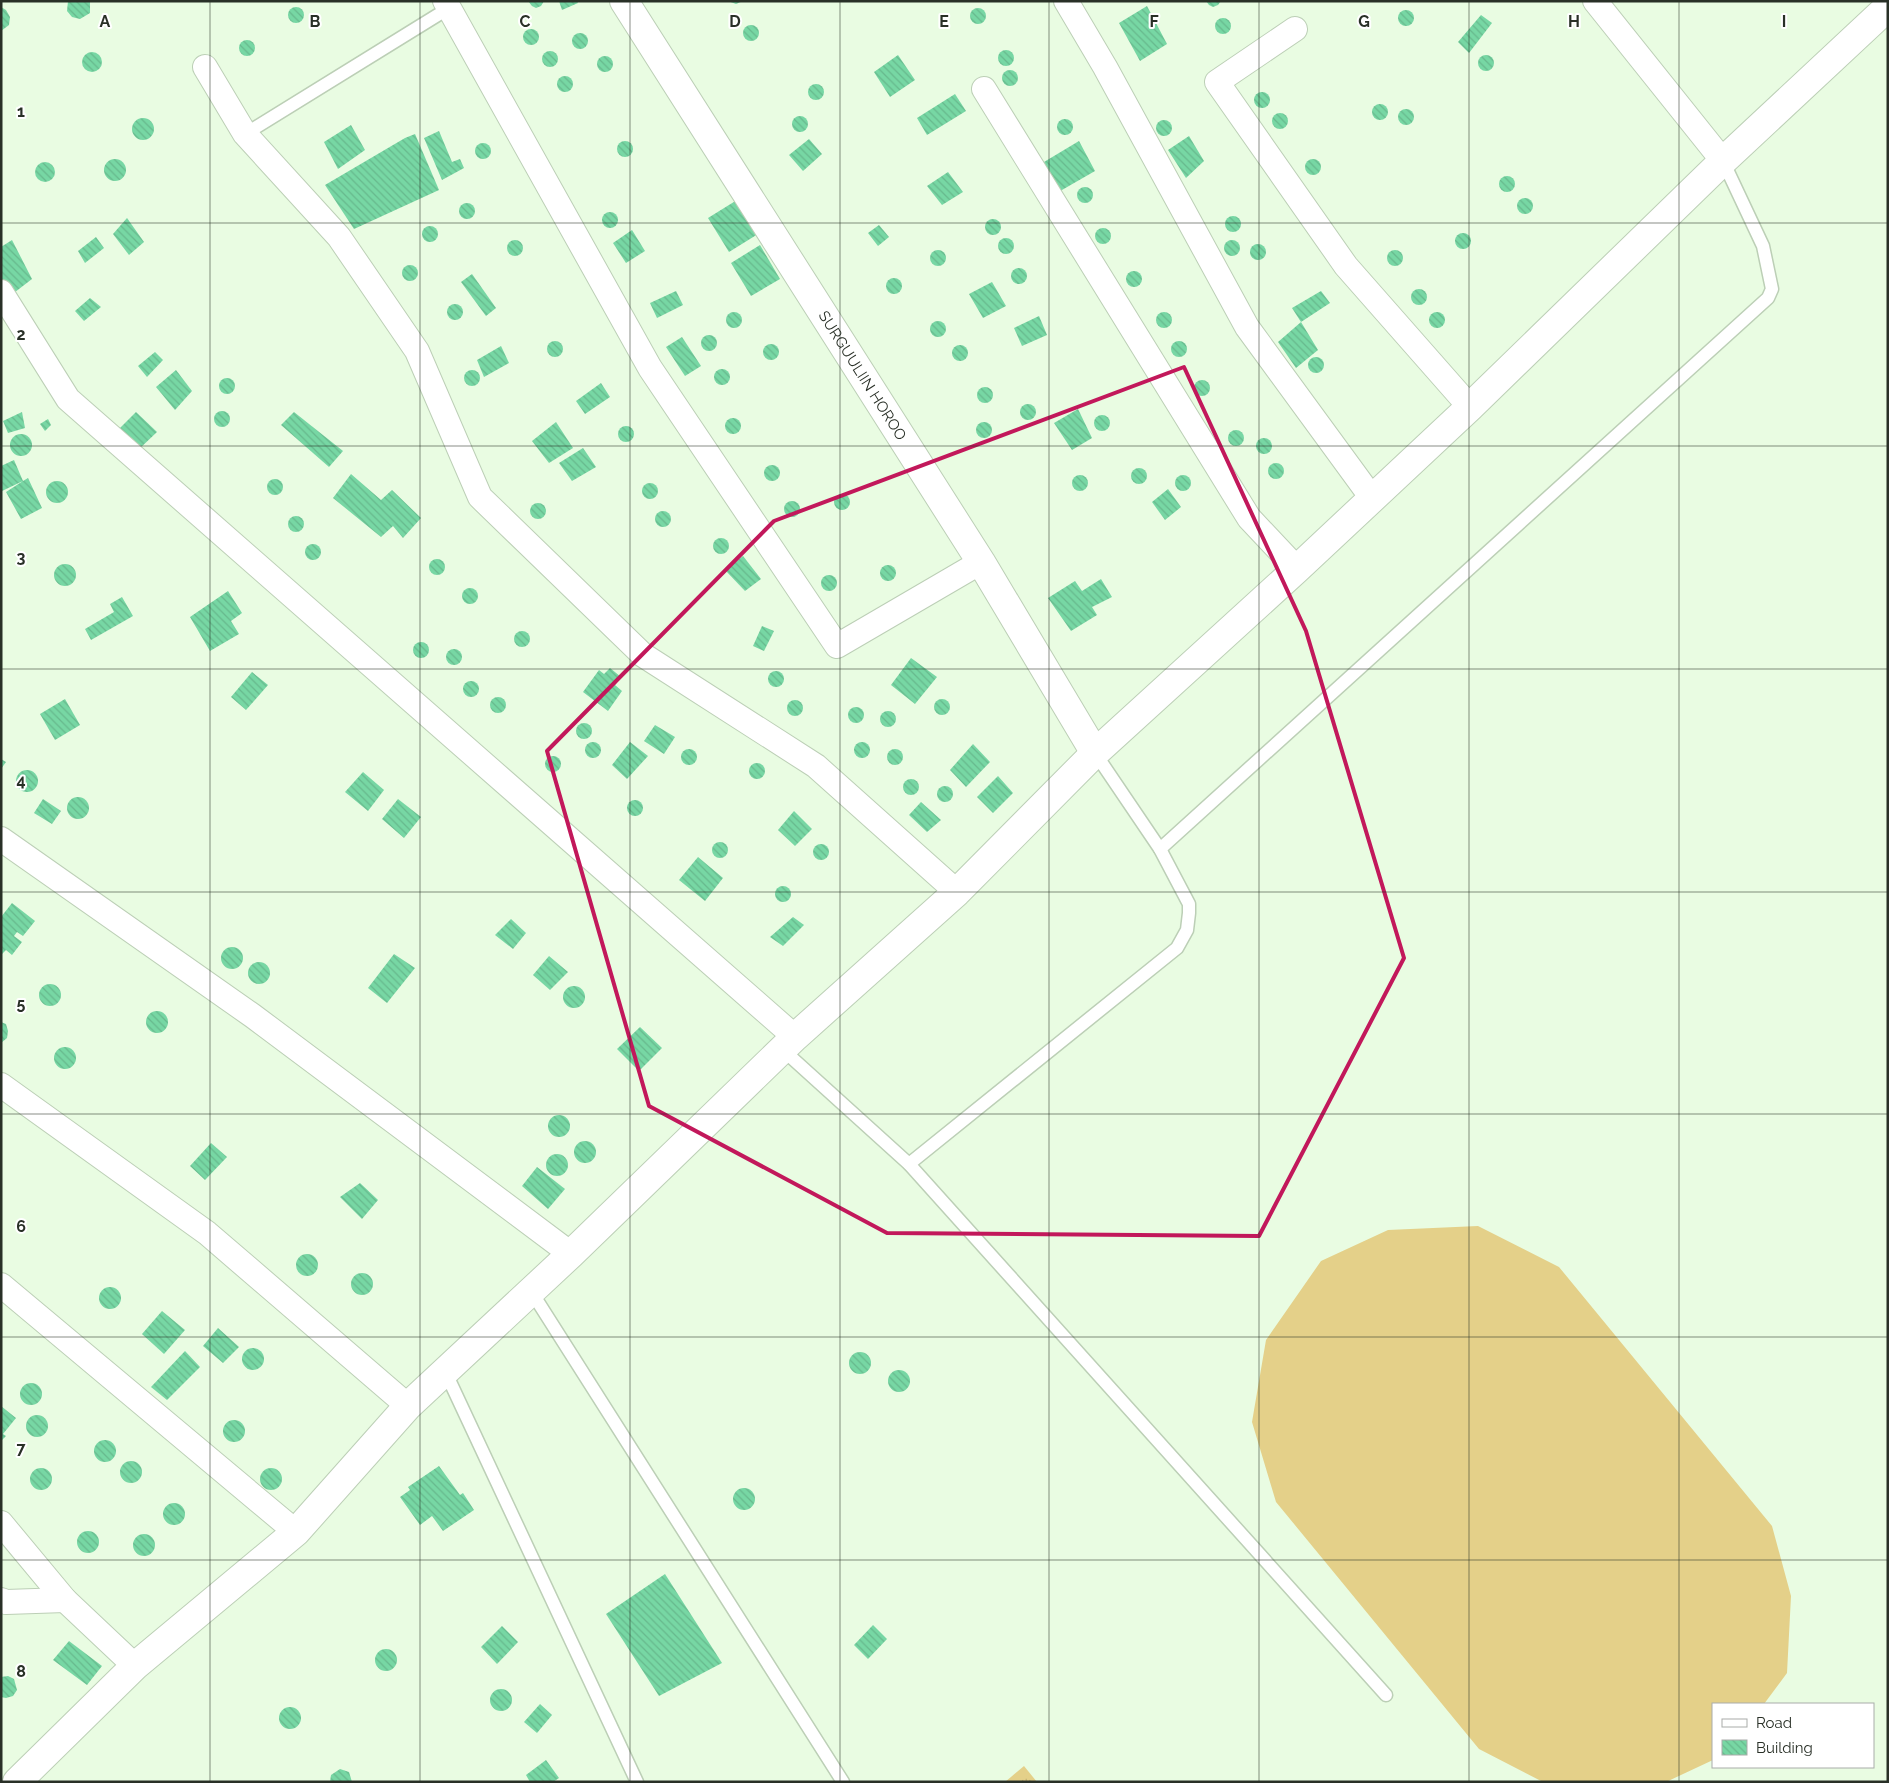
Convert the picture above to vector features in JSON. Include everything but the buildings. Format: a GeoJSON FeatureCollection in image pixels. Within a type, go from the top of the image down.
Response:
{"type":"FeatureCollection","features":[{"type":"Feature","properties":{"kind":"street","name":"SURGUULIIN HOROO"},"geometry":{"type":"LineString","coordinates":[[624,1],[981,562],[1095,753]]}},
{"type":"Feature","properties":{"kind":"street"},"geometry":{"type":"LineString","coordinates":[[1066,1],[1105,67],[1247,327],[1372,498]]}},
{"type":"Feature","properties":{"kind":"street"},"geometry":{"type":"LineString","coordinates":[[1594,1],[1723,161]]}},
{"type":"Feature","properties":{"kind":"street"},"geometry":{"type":"LineString","coordinates":[[447,5],[650,368],[837,646],[981,562]]}},
{"type":"Feature","properties":{"kind":"street"},"geometry":{"type":"LineString","coordinates":[[17,1782],[135,1666],[296,1532],[408,1406],[571,1254],[788,1043],[957,892],[1095,753],[1297,569],[1470,407],[1723,161],[1888,8]]}},
{"type":"Feature","properties":{"kind":"street"},"geometry":{"type":"LineString","coordinates":[[1296,29],[1217,82],[1346,266],[1470,407]]}},
{"type":"Feature","properties":{"kind":"street"},"geometry":{"type":"LineString","coordinates":[[205,67],[245,134],[339,237],[417,351],[480,496],[643,654],[816,766],[957,892]]}},
{"type":"Feature","properties":{"kind":"street"},"geometry":{"type":"LineString","coordinates":[[984,89],[1249,518],[1297,569]]}},
{"type":"Feature","properties":{"kind":"street"},"geometry":{"type":"LineString","coordinates":[[1,292],[68,398],[788,1043]]}},
{"type":"Feature","properties":{"kind":"street"},"geometry":{"type":"LineString","coordinates":[[1,839],[253,1016],[571,1254]]}},
{"type":"Feature","properties":{"kind":"street"},"geometry":{"type":"LineString","coordinates":[[1,1085],[206,1233],[408,1406]]}},
{"type":"Feature","properties":{"kind":"street"},"geometry":{"type":"LineString","coordinates":[[1,1285],[296,1532]]}},
{"type":"Feature","properties":{"kind":"street"},"geometry":{"type":"LineString","coordinates":[[1,1523],[65,1600],[135,1666]]}},
{"type":"Feature","properties":{"kind":"street"},"geometry":{"type":"LineString","coordinates":[[1,1600],[6,1602],[65,1600]]}},
{"type":"Feature","properties":{"kind":"lane"},"geometry":{"type":"LineString","coordinates":[[245,134],[447,5]]}},
{"type":"Feature","properties":{"kind":"lane"},"geometry":{"type":"LineString","coordinates":[[1160,849],[1768,298],[1772,289],[1762,246],[1723,161]]}},
{"type":"Feature","properties":{"kind":"lane"},"geometry":{"type":"LineString","coordinates":[[909,1164],[1177,948],[1186,930],[1189,904],[1160,849],[1095,753]]}},
{"type":"Feature","properties":{"kind":"lane"},"geometry":{"type":"LineString","coordinates":[[788,1043],[909,1164],[1386,1695]]}},
{"type":"Feature","properties":{"kind":"lane"},"geometry":{"type":"LineString","coordinates":[[531,1290],[843,1782]]}},
{"type":"Feature","properties":{"kind":"lane"},"geometry":{"type":"LineString","coordinates":[[445,1371],[637,1782]]}},
{"type":"Feature","properties":{"kind":"highlighted area"},"geometry":{"type":"Polygon","coordinates":[[[1184,367],[1306,631],[1404,958],[1259,1236],[887,1233],[649,1106],[547,751],[774,521],[1184,367]]]}},
{"type":"Feature","properties":{"kind":"green space"},"geometry":{"type":"Polygon","coordinates":[[[1478,1226],[1559,1267],[1772,1526],[1791,1596],[1787,1673],[1765,1703],[1712,1703],[1712,1760],[1666,1782],[1543,1782],[1479,1749],[1276,1502],[1252,1422],[1266,1340],[1321,1261],[1388,1230],[1478,1226]]]}},
{"type":"Feature","properties":{"kind":"green space"},"geometry":{"type":"Polygon","coordinates":[[[1024,1766],[1037,1782],[1005,1782],[1024,1766]]]}}]}
